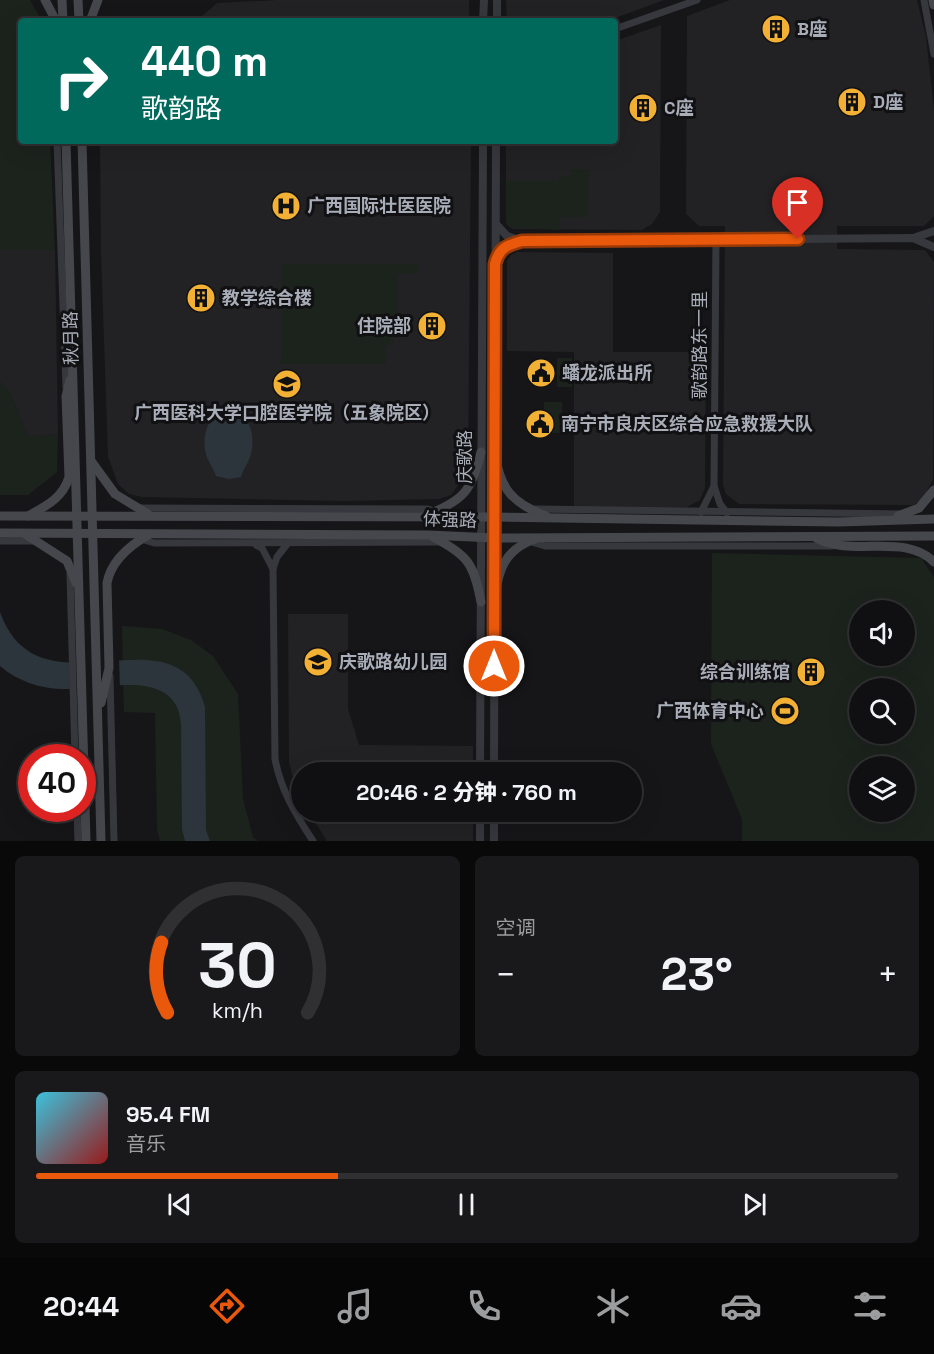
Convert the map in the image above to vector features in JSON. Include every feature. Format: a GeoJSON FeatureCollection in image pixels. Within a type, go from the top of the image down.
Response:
{"type":"FeatureCollection","features":[{"type":"Feature","properties":{"kind":"main road"},"geometry":{"type":"LineString","coordinates":[[45,0],[55,18]]}},
{"type":"Feature","properties":{"kind":"main road"},"geometry":{"type":"LineString","coordinates":[[62,0],[63,18]]}},
{"type":"Feature","properties":{"kind":"main road"},"geometry":{"type":"LineString","coordinates":[[78,0],[79,18]]}},
{"type":"Feature","properties":{"kind":"main road"},"geometry":{"type":"LineString","coordinates":[[91,18],[98,0]]}},
{"type":"Feature","properties":{"kind":"main road"},"geometry":{"type":"LineString","coordinates":[[933,0],[934,5]]}},
{"type":"Feature","properties":{"kind":"main road","name":"秋月路"},"geometry":{"type":"LineString","coordinates":[[66,144],[78,533],[79,592],[76,624],[78,715]]}},
{"type":"Feature","properties":{"kind":"main road","name":"秋月路"},"geometry":{"type":"LineString","coordinates":[[82,144],[98,714]]}},
{"type":"Feature","properties":{"kind":"main road"},"geometry":{"type":"LineString","coordinates":[[73,356],[88,356]]}},
{"type":"Feature","properties":{"kind":"main road"},"geometry":{"type":"LineString","coordinates":[[25,517],[54,501],[68,483],[66,396],[73,368]]}},
{"type":"Feature","properties":{"kind":"main road"},"geometry":{"type":"LineString","coordinates":[[420,517],[447,507],[466,493],[477,473],[482,452]]}},
{"type":"Feature","properties":{"kind":"main road"},"geometry":{"type":"LineString","coordinates":[[495,453],[499,479],[505,489],[531,509],[551,518]]}},
{"type":"Feature","properties":{"kind":"main road"},"geometry":{"type":"LineString","coordinates":[[91,461],[115,494],[135,508],[153,516]]}},
{"type":"Feature","properties":{"kind":"main road"},"geometry":{"type":"LineString","coordinates":[[885,520],[919,508],[934,490]]}},
{"type":"Feature","properties":{"kind":"main road","name":"体强路"},"geometry":{"type":"LineString","coordinates":[[0,516],[494,517],[734,521],[934,519]]}},
{"type":"Feature","properties":{"kind":"main road","name":"体强路"},"geometry":{"type":"LineString","coordinates":[[0,533],[23,537],[78,533],[428,535],[494,538],[934,536]]}},
{"type":"Feature","properties":{"kind":"main road"},"geometry":{"type":"LineString","coordinates":[[101,841],[98,714],[110,668],[107,583],[109,571],[116,561],[150,533]]}},
{"type":"Feature","properties":{"kind":"main road"},"geometry":{"type":"LineString","coordinates":[[428,535],[459,551],[469,562],[475,573],[481,602]]}},
{"type":"Feature","properties":{"kind":"main road"},"geometry":{"type":"LineString","coordinates":[[494,602],[501,564],[508,555],[528,541],[543,536]]}},
{"type":"Feature","properties":{"kind":"main road"},"geometry":{"type":"LineString","coordinates":[[23,537],[37,542],[67,561],[79,592]]}},
{"type":"Feature","properties":{"kind":"main road"},"geometry":{"type":"LineString","coordinates":[[814,537],[832,546],[913,548],[924,553],[934,562]]}},
{"type":"Feature","properties":{"kind":"main road"},"geometry":{"type":"LineString","coordinates":[[78,715],[86,841]]}},
{"type":"Feature","properties":{"kind":"street"},"geometry":{"type":"LineString","coordinates":[[483,18],[484,0]]}},
{"type":"Feature","properties":{"kind":"street"},"geometry":{"type":"LineString","coordinates":[[497,0],[497,18]]}},
{"type":"Feature","properties":{"kind":"street"},"geometry":{"type":"LineString","coordinates":[[618,28],[697,0]]}},
{"type":"Feature","properties":{"kind":"street"},"geometry":{"type":"LineString","coordinates":[[924,0],[934,54]]}},
{"type":"Feature","properties":{"kind":"street"},"geometry":{"type":"LineString","coordinates":[[51,9],[52,18]]}},
{"type":"Feature","properties":{"kind":"street"},"geometry":{"type":"LineString","coordinates":[[57,144],[66,396]]}},
{"type":"Feature","properties":{"kind":"street","name":"庆歌路"},"geometry":{"type":"LineString","coordinates":[[480,762],[483,144]]}},
{"type":"Feature","properties":{"kind":"street","name":"庆歌路"},"geometry":{"type":"LineString","coordinates":[[494,762],[496,144]]}},
{"type":"Feature","properties":{"kind":"street"},"geometry":{"type":"LineString","coordinates":[[496,224],[507,236],[522,241],[913,238],[934,231]]}},
{"type":"Feature","properties":{"kind":"street"},"geometry":{"type":"LineString","coordinates":[[913,238],[934,247]]}},
{"type":"Feature","properties":{"kind":"street","name":"歌韵路东一里"},"geometry":{"type":"LineString","coordinates":[[716,240],[714,486],[725,511],[734,521]]}},
{"type":"Feature","properties":{"kind":"street"},"geometry":{"type":"LineString","coordinates":[[495,264],[503,248],[522,241]]}},
{"type":"Feature","properties":{"kind":"street"},"geometry":{"type":"LineString","coordinates":[[482,412],[495,412]]}},
{"type":"Feature","properties":{"kind":"street","name":"歌韵路东一里"},"geometry":{"type":"LineString","coordinates":[[693,520],[702,511],[714,486]]}},
{"type":"Feature","properties":{"kind":"street"},"geometry":{"type":"LineString","coordinates":[[135,508],[428,509],[450,517]]}},
{"type":"Feature","properties":{"kind":"street"},"geometry":{"type":"LineString","coordinates":[[531,509],[903,514],[919,519]]}},
{"type":"Feature","properties":{"kind":"street"},"geometry":{"type":"LineString","coordinates":[[121,533],[154,543],[441,542]]}},
{"type":"Feature","properties":{"kind":"street"},"geometry":{"type":"LineString","coordinates":[[0,541],[23,537]]}},
{"type":"Feature","properties":{"kind":"street"},"geometry":{"type":"LineString","coordinates":[[513,538],[546,546],[832,546]]}},
{"type":"Feature","properties":{"kind":"street"},"geometry":{"type":"LineString","coordinates":[[254,543],[262,548],[273,569]]}},
{"type":"Feature","properties":{"kind":"street"},"geometry":{"type":"LineString","coordinates":[[288,543],[277,557],[273,569],[275,759],[278,774],[293,810],[313,841]]}},
{"type":"Feature","properties":{"kind":"street"},"geometry":{"type":"LineString","coordinates":[[70,567],[76,624]]}},
{"type":"Feature","properties":{"kind":"street"},"geometry":{"type":"LineString","coordinates":[[110,668],[114,841]]}},
{"type":"Feature","properties":{"kind":"street"},"geometry":{"type":"LineString","coordinates":[[76,744],[78,715]]}},
{"type":"Feature","properties":{"kind":"street"},"geometry":{"type":"LineString","coordinates":[[77,822],[78,841]]}},
{"type":"Feature","properties":{"kind":"street"},"geometry":{"type":"LineString","coordinates":[[480,822],[480,841]]}},
{"type":"Feature","properties":{"kind":"street"},"geometry":{"type":"LineString","coordinates":[[494,822],[494,841]]}},
{"type":"Feature","properties":{"kind":"shaded area"},"geometry":{"type":"Polygon","coordinates":[[[0,0],[30,0],[40,18],[18,18],[18,144],[50,144],[55,250],[0,250],[0,0]]]}},
{"type":"Feature","properties":{"kind":"shaded area"},"geometry":{"type":"Polygon","coordinates":[[[279,0],[469,0],[469,18],[200,18],[217,3],[279,0]]]}},
{"type":"Feature","properties":{"kind":"shaded area"},"geometry":{"type":"Polygon","coordinates":[[[506,0],[664,0],[615,18],[507,18],[506,0]]]}},
{"type":"Feature","properties":{"kind":"shaded area"},"geometry":{"type":"Polygon","coordinates":[[[730,0],[917,0],[926,37],[934,110],[934,216],[924,226],[837,226],[837,249],[925,250],[934,262],[933,479],[923,499],[913,505],[739,504],[726,494],[723,485],[725,226],[699,226],[686,214],[687,16],[730,0]]]}},
{"type":"Feature","properties":{"kind":"shaded area"},"geometry":{"type":"Polygon","coordinates":[[[661,25],[660,212],[652,224],[642,230],[513,229],[509,227],[506,222],[506,144],[618,144],[618,40],[661,25]]]}},
{"type":"Feature","properties":{"kind":"shaded area","name":"广西医科大学口腔医学院（五象院区）"},"geometry":{"type":"Polygon","coordinates":[[[100,144],[471,144],[468,461],[466,474],[451,495],[439,499],[343,501],[142,497],[129,494],[118,484],[108,457],[101,253],[100,144]]]}},
{"type":"Feature","properties":{"kind":"shaded area"},"geometry":{"type":"Polygon","coordinates":[[[571,169],[589,169],[588,217],[560,217],[559,230],[509,227],[506,222],[506,181],[559,181],[559,176],[571,176],[571,169]]]}},
{"type":"Feature","properties":{"kind":"shaded area"},"geometry":{"type":"Polygon","coordinates":[[[0,250],[55,250],[58,434],[28,437],[10,393],[0,382],[0,250]]]}},
{"type":"Feature","properties":{"kind":"shaded area"},"geometry":{"type":"Polygon","coordinates":[[[517,252],[613,253],[613,352],[706,352],[705,488],[700,500],[687,507],[574,507],[574,352],[507,351],[507,261],[517,252]]]}},
{"type":"Feature","properties":{"kind":"shaded area"},"geometry":{"type":"Polygon","coordinates":[[[282,264],[417,264],[417,273],[398,274],[398,329],[394,329],[394,345],[386,345],[386,364],[281,364],[282,264]]]}},
{"type":"Feature","properties":{"kind":"shaded area"},"geometry":{"type":"Polygon","coordinates":[[[557,358],[572,358],[572,387],[557,387],[557,358]]]}},
{"type":"Feature","properties":{"kind":"shaded area"},"geometry":{"type":"Polygon","coordinates":[[[0,382],[10,393],[28,436],[58,434],[57,472],[28,495],[0,495],[0,382]]]}},
{"type":"Feature","properties":{"kind":"shaded area"},"geometry":{"type":"Polygon","coordinates":[[[544,402],[562,402],[562,433],[544,433],[544,402]]]}},
{"type":"Feature","properties":{"kind":"shaded area"},"geometry":{"type":"Polygon","coordinates":[[[229,406],[242,413],[246,419],[252,432],[252,447],[241,477],[229,479],[216,476],[206,454],[205,439],[208,425],[216,413],[229,406]]]}},
{"type":"Feature","properties":{"kind":"shaded area","name":"广西体育中心"},"geometry":{"type":"Polygon","coordinates":[[[712,553],[921,558],[934,577],[934,841],[742,841],[742,819],[711,744],[712,553]]]}},
{"type":"Feature","properties":{"kind":"shaded area"},"geometry":{"type":"Polygon","coordinates":[[[0,612],[19,643],[44,658],[74,663],[138,660],[166,663],[189,677],[205,707],[206,830],[210,841],[185,841],[182,829],[181,725],[177,707],[167,695],[153,688],[136,685],[55,689],[22,680],[0,666],[0,612]]]}},
{"type":"Feature","properties":{"kind":"shaded area","name":"庆歌路幼儿园"},"geometry":{"type":"Polygon","coordinates":[[[288,614],[348,614],[348,709],[359,745],[473,746],[473,762],[291,762],[291,770],[289,762],[288,614]]]}},
{"type":"Feature","properties":{"kind":"shaded area"},"geometry":{"type":"Polygon","coordinates":[[[122,626],[162,629],[191,640],[213,656],[238,694],[243,799],[253,837],[258,841],[160,841],[157,830],[155,713],[124,712],[122,626]]]}},
{"type":"Feature","properties":{"kind":"shaded area"},"geometry":{"type":"Polygon","coordinates":[[[315,822],[473,822],[473,841],[327,841],[315,822]]]}},
{"type":"Feature","properties":{"kind":"pier"},"geometry":{"type":"Polygon","coordinates":[[[119,658],[120,689],[70,692],[69,660],[119,658]]]}},
{"type":"Feature","properties":{"kind":"place","name":"B座"},"geometry":{"type":"Point","coordinates":[776,29]}},
{"type":"Feature","properties":{"kind":"place","name":"D座"},"geometry":{"type":"Point","coordinates":[852,102]}},
{"type":"Feature","properties":{"kind":"place","name":"C座"},"geometry":{"type":"Point","coordinates":[643,108]}},
{"type":"Feature","properties":{"kind":"place","name":"广西国际壮医医院"},"geometry":{"type":"Point","coordinates":[286,206]}},
{"type":"Feature","properties":{"kind":"place","name":"教学综合楼"},"geometry":{"type":"Point","coordinates":[201,298]}},
{"type":"Feature","properties":{"kind":"place","name":"住院部"},"geometry":{"type":"Point","coordinates":[432,326]}},
{"type":"Feature","properties":{"kind":"place","name":"蟠龙派出所"},"geometry":{"type":"Point","coordinates":[541,373]}},
{"type":"Feature","properties":{"kind":"place","name":"广西医科大学口腔医学院（五象院区）"},"geometry":{"type":"Point","coordinates":[287,384]}},
{"type":"Feature","properties":{"kind":"place","name":"南宁市良庆区综合应急救援大队"},"geometry":{"type":"Point","coordinates":[540,424]}},
{"type":"Feature","properties":{"kind":"place","name":"庆歌路幼儿园"},"geometry":{"type":"Point","coordinates":[318,662]}},
{"type":"Feature","properties":{"kind":"place","name":"综合训练馆"},"geometry":{"type":"Point","coordinates":[811,672]}},
{"type":"Feature","properties":{"kind":"place","name":"广西体育中心"},"geometry":{"type":"Point","coordinates":[785,711]}},
{"type":"Feature","properties":{"kind":"route"},"geometry":{"type":"LineString","coordinates":[[494,666],[495,264],[500,251],[507,245],[522,241],[798,239]]}}]}
